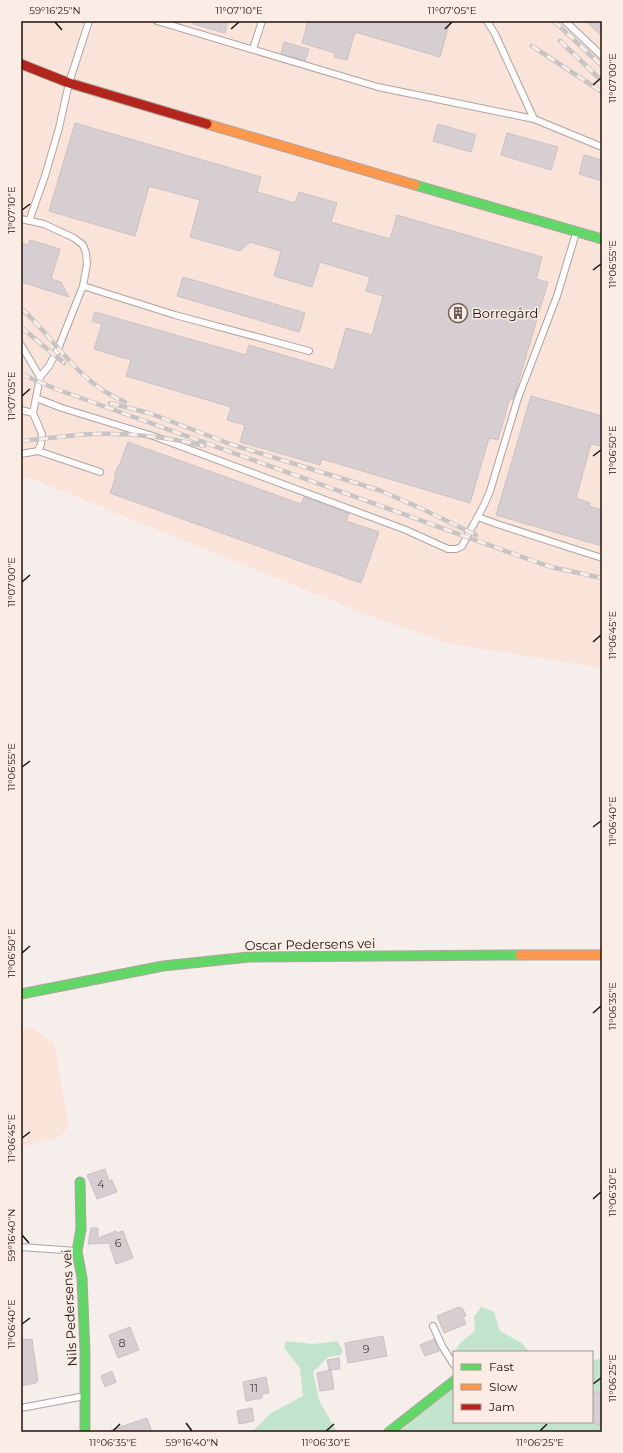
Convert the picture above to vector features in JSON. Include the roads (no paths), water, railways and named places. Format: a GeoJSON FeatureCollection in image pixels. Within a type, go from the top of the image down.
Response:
{"type":"FeatureCollection","features":[{"type":"Feature","properties":{"kind":"street"},"geometry":{"type":"LineString","coordinates":[[21,64],[100,93],[602,239]]}},
{"type":"Feature","properties":{"kind":"street","name":"Oscar Pedersens vei"},"geometry":{"type":"LineString","coordinates":[[21,994],[163,966],[249,957],[602,955]]}},
{"type":"Feature","properties":{"kind":"street","name":"Nils Pedersens vei"},"geometry":{"type":"LineString","coordinates":[[80,1182],[81,1229],[77,1251],[82,1278],[86,1396],[85,1432]]}},
{"type":"Feature","properties":{"kind":"street"},"geometry":{"type":"LineString","coordinates":[[389,1432],[453,1382]]}},
{"type":"Feature","properties":{"kind":"lane"},"geometry":{"type":"LineString","coordinates":[[29,221],[45,176],[59,128],[69,82],[89,21]]}},
{"type":"Feature","properties":{"kind":"lane"},"geometry":{"type":"LineString","coordinates":[[157,21],[378,87],[534,119],[602,147]]}},
{"type":"Feature","properties":{"kind":"lane"},"geometry":{"type":"LineString","coordinates":[[253,49],[262,21]]}},
{"type":"Feature","properties":{"kind":"lane"},"geometry":{"type":"LineString","coordinates":[[487,21],[495,34],[534,119]]}},
{"type":"Feature","properties":{"kind":"lane"},"geometry":{"type":"LineString","coordinates":[[565,21],[602,56]]}},
{"type":"Feature","properties":{"kind":"lane"},"geometry":{"type":"LineString","coordinates":[[21,219],[44,224],[74,238],[83,245],[86,253],[87,264],[83,286],[58,349],[49,366],[40,377],[33,413],[42,434],[42,444],[38,451]]}},
{"type":"Feature","properties":{"kind":"lane"},"geometry":{"type":"LineString","coordinates":[[36,398],[163,439],[456,550],[462,546],[490,491],[518,398],[557,296],[577,232]]}},
{"type":"Feature","properties":{"kind":"lane"},"geometry":{"type":"LineString","coordinates":[[83,286],[175,315],[309,351]]}},
{"type":"Feature","properties":{"kind":"lane"},"geometry":{"type":"LineString","coordinates":[[21,345],[40,377]]}},
{"type":"Feature","properties":{"kind":"lane"},"geometry":{"type":"LineString","coordinates":[[21,410],[33,413]]}},
{"type":"Feature","properties":{"kind":"lane"},"geometry":{"type":"LineString","coordinates":[[22,456],[38,451],[100,472]]}},
{"type":"Feature","properties":{"kind":"lane"},"geometry":{"type":"LineString","coordinates":[[478,517],[602,558]]}},
{"type":"Feature","properties":{"kind":"lane"},"geometry":{"type":"LineString","coordinates":[[21,1247],[77,1251]]}},
{"type":"Feature","properties":{"kind":"lane"},"geometry":{"type":"LineString","coordinates":[[433,1326],[442,1346],[453,1363]]}},
{"type":"Feature","properties":{"kind":"lane"},"geometry":{"type":"LineString","coordinates":[[21,1408],[86,1396]]}},
{"type":"Feature","properties":{"kind":"railway"},"geometry":{"type":"LineString","coordinates":[[554,21],[602,66]]}},
{"type":"Feature","properties":{"kind":"railway"},"geometry":{"type":"LineString","coordinates":[[560,41],[602,81]]}},
{"type":"Feature","properties":{"kind":"railway"},"geometry":{"type":"LineString","coordinates":[[532,46],[602,92]]}},
{"type":"Feature","properties":{"kind":"railway"},"geometry":{"type":"LineString","coordinates":[[21,308],[81,373],[109,394],[125,402]]}},
{"type":"Feature","properties":{"kind":"railway"},"geometry":{"type":"LineString","coordinates":[[21,327],[64,363]]}},
{"type":"Feature","properties":{"kind":"railway"},"geometry":{"type":"LineString","coordinates":[[21,374],[56,389],[528,559],[551,567],[602,578]]}},
{"type":"Feature","properties":{"kind":"railway"},"geometry":{"type":"LineString","coordinates":[[110,403],[149,413],[230,444],[379,490],[476,535]]}},
{"type":"Feature","properties":{"kind":"railway"},"geometry":{"type":"LineString","coordinates":[[21,441],[85,435],[122,434],[177,440],[204,446]]}},
{"type":"Feature","properties":{"kind":"place","name":"Borregård"},"geometry":{"type":"Point","coordinates":[458,313]}}]}
